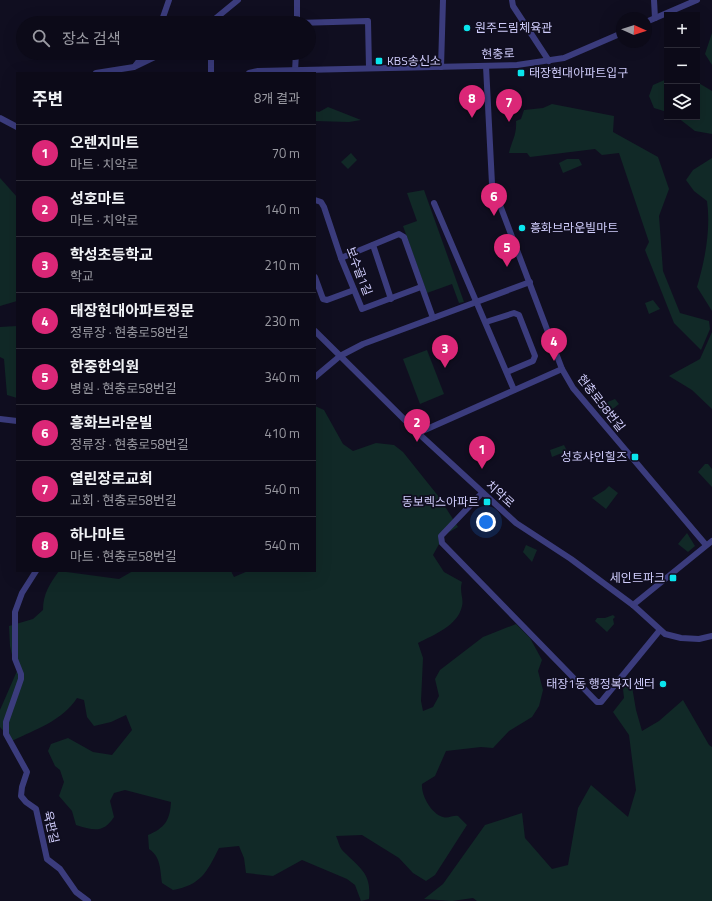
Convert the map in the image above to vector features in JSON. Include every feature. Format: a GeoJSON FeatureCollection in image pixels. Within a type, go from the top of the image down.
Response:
{"type":"FeatureCollection","features":[{"type":"Feature","properties":{"kind":"street"},"geometry":{"type":"LineString","coordinates":[[163,16],[169,0]]}},
{"type":"Feature","properties":{"kind":"street"},"geometry":{"type":"LineString","coordinates":[[219,16],[238,0]]}},
{"type":"Feature","properties":{"kind":"street"},"geometry":{"type":"LineString","coordinates":[[297,0],[297,16]]}},
{"type":"Feature","properties":{"kind":"street"},"geometry":{"type":"LineString","coordinates":[[441,67],[443,0]]}},
{"type":"Feature","properties":{"kind":"street"},"geometry":{"type":"LineString","coordinates":[[512,0],[512,6],[549,62]]}},
{"type":"Feature","properties":{"kind":"street"},"geometry":{"type":"LineString","coordinates":[[654,0],[656,18]]}},
{"type":"Feature","properties":{"kind":"street"},"geometry":{"type":"LineString","coordinates":[[652,20],[697,0]]}},
{"type":"Feature","properties":{"kind":"street"},"geometry":{"type":"LineString","coordinates":[[316,22],[368,21],[369,68]]}},
{"type":"Feature","properties":{"kind":"street","name":"현충로"},"geometry":{"type":"LineString","coordinates":[[254,72],[486,66],[549,62],[564,58],[616,36]]}},
{"type":"Feature","properties":{"kind":"street"},"geometry":{"type":"LineString","coordinates":[[134,67],[140,60]]}},
{"type":"Feature","properties":{"kind":"street"},"geometry":{"type":"LineString","coordinates":[[99,72],[134,67],[148,60]]}},
{"type":"Feature","properties":{"kind":"street"},"geometry":{"type":"LineString","coordinates":[[211,60],[211,72]]}},
{"type":"Feature","properties":{"kind":"street"},"geometry":{"type":"LineString","coordinates":[[295,71],[296,60]]}},
{"type":"Feature","properties":{"kind":"street","name":"현충로58번길"},"geometry":{"type":"LineString","coordinates":[[486,66],[492,184],[562,369],[573,388],[706,545]]}},
{"type":"Feature","properties":{"kind":"street"},"geometry":{"type":"LineString","coordinates":[[0,118],[16,126]]}},
{"type":"Feature","properties":{"kind":"street","name":"보수골1길"},"geometry":{"type":"LineString","coordinates":[[316,200],[321,202],[324,207],[341,258],[362,309],[422,287]]}},
{"type":"Feature","properties":{"kind":"street"},"geometry":{"type":"LineString","coordinates":[[434,203],[514,390]]}},
{"type":"Feature","properties":{"kind":"street"},"geometry":{"type":"LineString","coordinates":[[341,258],[399,234],[404,237],[433,318]]}},
{"type":"Feature","properties":{"kind":"street"},"geometry":{"type":"LineString","coordinates":[[373,245],[390,299]]}},
{"type":"Feature","properties":{"kind":"street"},"geometry":{"type":"LineString","coordinates":[[316,279],[324,299],[327,300],[354,290]]}},
{"type":"Feature","properties":{"kind":"street"},"geometry":{"type":"LineString","coordinates":[[316,376],[340,356],[363,344],[530,282]]}},
{"type":"Feature","properties":{"kind":"street"},"geometry":{"type":"LineString","coordinates":[[486,322],[514,313],[519,315],[535,356],[534,361],[507,372]]}},
{"type":"Feature","properties":{"kind":"street","name":"치악로"},"geometry":{"type":"LineString","coordinates":[[316,332],[418,433],[516,523],[571,559],[633,605],[665,634],[699,640],[712,636]]}},
{"type":"Feature","properties":{"kind":"street"},"geometry":{"type":"LineString","coordinates":[[418,433],[562,369]]}},
{"type":"Feature","properties":{"kind":"street"},"geometry":{"type":"LineString","coordinates":[[0,419],[16,422]]}},
{"type":"Feature","properties":{"kind":"street"},"geometry":{"type":"LineString","coordinates":[[482,493],[441,536],[442,543],[597,702],[602,702],[660,630]]}},
{"type":"Feature","properties":{"kind":"street"},"geometry":{"type":"LineString","coordinates":[[633,605],[712,541]]}},
{"type":"Feature","properties":{"kind":"street","name":"육판길"},"geometry":{"type":"LineString","coordinates":[[35,572],[22,593],[15,612],[15,659],[21,674],[21,679],[6,722],[6,734],[27,772],[22,787],[21,796],[26,802],[36,809],[47,859],[60,869],[76,892],[88,901]]}},
{"type":"Feature","properties":{"kind":"green space"},"geometry":{"type":"Polygon","coordinates":[[[712,33],[712,65],[705,54],[712,33]]]}},
{"type":"Feature","properties":{"kind":"green space"},"geometry":{"type":"Polygon","coordinates":[[[664,80],[664,111],[654,108],[649,96],[653,85],[664,80]]]}},
{"type":"Feature","properties":{"kind":"green space"},"geometry":{"type":"Polygon","coordinates":[[[700,84],[712,91],[712,134],[695,131],[681,120],[700,120],[700,84]]]}},
{"type":"Feature","properties":{"kind":"green space"},"geometry":{"type":"Polygon","coordinates":[[[552,104],[614,116],[613,132],[658,157],[669,189],[659,216],[663,271],[680,313],[709,321],[710,329],[701,350],[674,323],[645,250],[649,242],[619,153],[602,155],[595,149],[530,157],[527,153],[509,153],[515,134],[516,121],[521,119],[524,110],[543,108],[552,104]]]}},
{"type":"Feature","properties":{"kind":"green space"},"geometry":{"type":"Polygon","coordinates":[[[328,107],[361,120],[349,122],[316,121],[316,111],[319,112],[328,107]]]}},
{"type":"Feature","properties":{"kind":"green space"},"geometry":{"type":"Polygon","coordinates":[[[351,153],[357,160],[348,169],[341,162],[351,153]]]}},
{"type":"Feature","properties":{"kind":"green space"},"geometry":{"type":"Polygon","coordinates":[[[712,158],[712,311],[697,287],[708,233],[707,201],[694,191],[686,180],[693,170],[712,158]]]}},
{"type":"Feature","properties":{"kind":"green space"},"geometry":{"type":"Polygon","coordinates":[[[567,159],[579,159],[582,165],[563,173],[559,163],[567,159]]]}},
{"type":"Feature","properties":{"kind":"green space"},"geometry":{"type":"Polygon","coordinates":[[[0,178],[16,196],[16,301],[0,306],[0,178]]]}},
{"type":"Feature","properties":{"kind":"green space"},"geometry":{"type":"Polygon","coordinates":[[[424,190],[464,302],[459,303],[452,284],[427,293],[403,226],[417,221],[407,193],[424,190]]]}},
{"type":"Feature","properties":{"kind":"green space"},"geometry":{"type":"Polygon","coordinates":[[[653,300],[660,309],[649,314],[645,303],[653,300]]]}},
{"type":"Feature","properties":{"kind":"green space"},"geometry":{"type":"Polygon","coordinates":[[[16,326],[16,398],[7,395],[4,359],[0,357],[0,327],[16,326]]]}},
{"type":"Feature","properties":{"kind":"green space"},"geometry":{"type":"Polygon","coordinates":[[[712,332],[712,409],[692,390],[669,376],[700,359],[712,332]]]}},
{"type":"Feature","properties":{"kind":"green space"},"geometry":{"type":"Polygon","coordinates":[[[427,350],[444,394],[420,404],[403,359],[427,350]]]}},
{"type":"Feature","properties":{"kind":"green space"},"geometry":{"type":"Polygon","coordinates":[[[615,399],[619,404],[604,416],[599,410],[600,405],[615,399]]]}},
{"type":"Feature","properties":{"kind":"green space"},"geometry":{"type":"Polygon","coordinates":[[[316,406],[324,410],[343,444],[353,451],[376,443],[394,445],[403,452],[439,497],[458,527],[444,535],[433,555],[444,572],[462,582],[462,606],[456,619],[444,629],[418,643],[423,658],[421,701],[423,711],[433,707],[439,696],[435,679],[440,670],[483,637],[516,624],[530,638],[542,660],[538,671],[543,690],[539,706],[532,717],[509,731],[493,748],[481,747],[446,751],[435,776],[422,784],[425,798],[435,812],[445,817],[458,816],[467,825],[435,875],[426,881],[413,873],[399,858],[362,835],[336,836],[342,850],[366,876],[368,882],[369,899],[361,901],[355,885],[347,879],[302,860],[273,876],[246,873],[244,858],[239,846],[219,848],[207,871],[197,881],[183,888],[173,890],[162,883],[158,860],[149,849],[148,835],[166,823],[171,802],[125,790],[114,793],[110,801],[114,817],[106,826],[93,829],[76,825],[72,811],[59,796],[64,782],[60,770],[55,766],[48,751],[51,744],[68,738],[93,752],[112,755],[132,730],[126,715],[111,722],[94,726],[87,717],[84,700],[77,698],[64,713],[56,719],[12,741],[0,727],[0,710],[17,671],[16,661],[12,655],[10,646],[9,626],[33,619],[43,610],[44,599],[48,589],[58,572],[119,579],[131,572],[232,572],[234,577],[246,572],[316,572],[316,406]]]}},
{"type":"Feature","properties":{"kind":"green space"},"geometry":{"type":"Polygon","coordinates":[[[564,445],[567,451],[552,457],[550,450],[564,445]]]}},
{"type":"Feature","properties":{"kind":"green space"},"geometry":{"type":"Polygon","coordinates":[[[705,464],[708,464],[712,469],[712,487],[698,472],[705,464]]]}},
{"type":"Feature","properties":{"kind":"green space"},"geometry":{"type":"Polygon","coordinates":[[[609,486],[618,493],[606,509],[592,498],[609,486]]]}},
{"type":"Feature","properties":{"kind":"green space"},"geometry":{"type":"Polygon","coordinates":[[[687,533],[695,546],[688,552],[678,544],[687,533]]]}},
{"type":"Feature","properties":{"kind":"green space"},"geometry":{"type":"Polygon","coordinates":[[[526,545],[537,550],[532,562],[523,552],[526,545]]]}},
{"type":"Feature","properties":{"kind":"green space"},"geometry":{"type":"Polygon","coordinates":[[[613,615],[615,617],[613,619],[614,624],[607,632],[595,621],[597,618],[605,618],[613,615]]]}},
{"type":"Feature","properties":{"kind":"green space"},"geometry":{"type":"Polygon","coordinates":[[[630,675],[636,710],[642,731],[659,721],[683,700],[709,745],[712,747],[712,901],[477,901],[473,898],[452,901],[424,899],[443,884],[485,825],[522,813],[525,838],[552,869],[568,865],[578,808],[591,785],[628,817],[636,790],[629,735],[613,712],[624,698],[623,689],[630,675]]]}},
{"type":"Feature","properties":{"kind":"place","name":"원주드림체육관"},"geometry":{"type":"Point","coordinates":[467,28]}},
{"type":"Feature","properties":{"kind":"place","name":"KBS송신소"},"geometry":{"type":"Point","coordinates":[379,61]}},
{"type":"Feature","properties":{"kind":"place","name":"태장현대아파트입구"},"geometry":{"type":"Point","coordinates":[521,73]}},
{"type":"Feature","properties":{"kind":"place","name":"하나마트"},"geometry":{"type":"Point","coordinates":[472,118]}},
{"type":"Feature","properties":{"kind":"place","name":"열린장로교회"},"geometry":{"type":"Point","coordinates":[509,122]}},
{"type":"Feature","properties":{"kind":"place","name":"흥화브라운빌"},"geometry":{"type":"Point","coordinates":[494,216]}},
{"type":"Feature","properties":{"kind":"place","name":"흥화브라운빌마트"},"geometry":{"type":"Point","coordinates":[522,228]}},
{"type":"Feature","properties":{"kind":"place","name":"한중한의원"},"geometry":{"type":"Point","coordinates":[507,267]}},
{"type":"Feature","properties":{"kind":"place","name":"태장현대아파트정문"},"geometry":{"type":"Point","coordinates":[554,361]}},
{"type":"Feature","properties":{"kind":"place","name":"학성초등학교"},"geometry":{"type":"Point","coordinates":[445,368]}},
{"type":"Feature","properties":{"kind":"place","name":"성호마트"},"geometry":{"type":"Point","coordinates":[417,442]}},
{"type":"Feature","properties":{"kind":"place","name":"성호샤인힐즈"},"geometry":{"type":"Point","coordinates":[635,457]}},
{"type":"Feature","properties":{"kind":"place","name":"오렌지마트"},"geometry":{"type":"Point","coordinates":[482,469]}},
{"type":"Feature","properties":{"kind":"place","name":"동보렉스아파트"},"geometry":{"type":"Point","coordinates":[487,502]}},
{"type":"Feature","properties":{"kind":"place","name":"세인트파크"},"geometry":{"type":"Point","coordinates":[673,578]}},
{"type":"Feature","properties":{"kind":"place","name":"태장1동 행정복지센터"},"geometry":{"type":"Point","coordinates":[663,684]}}]}
